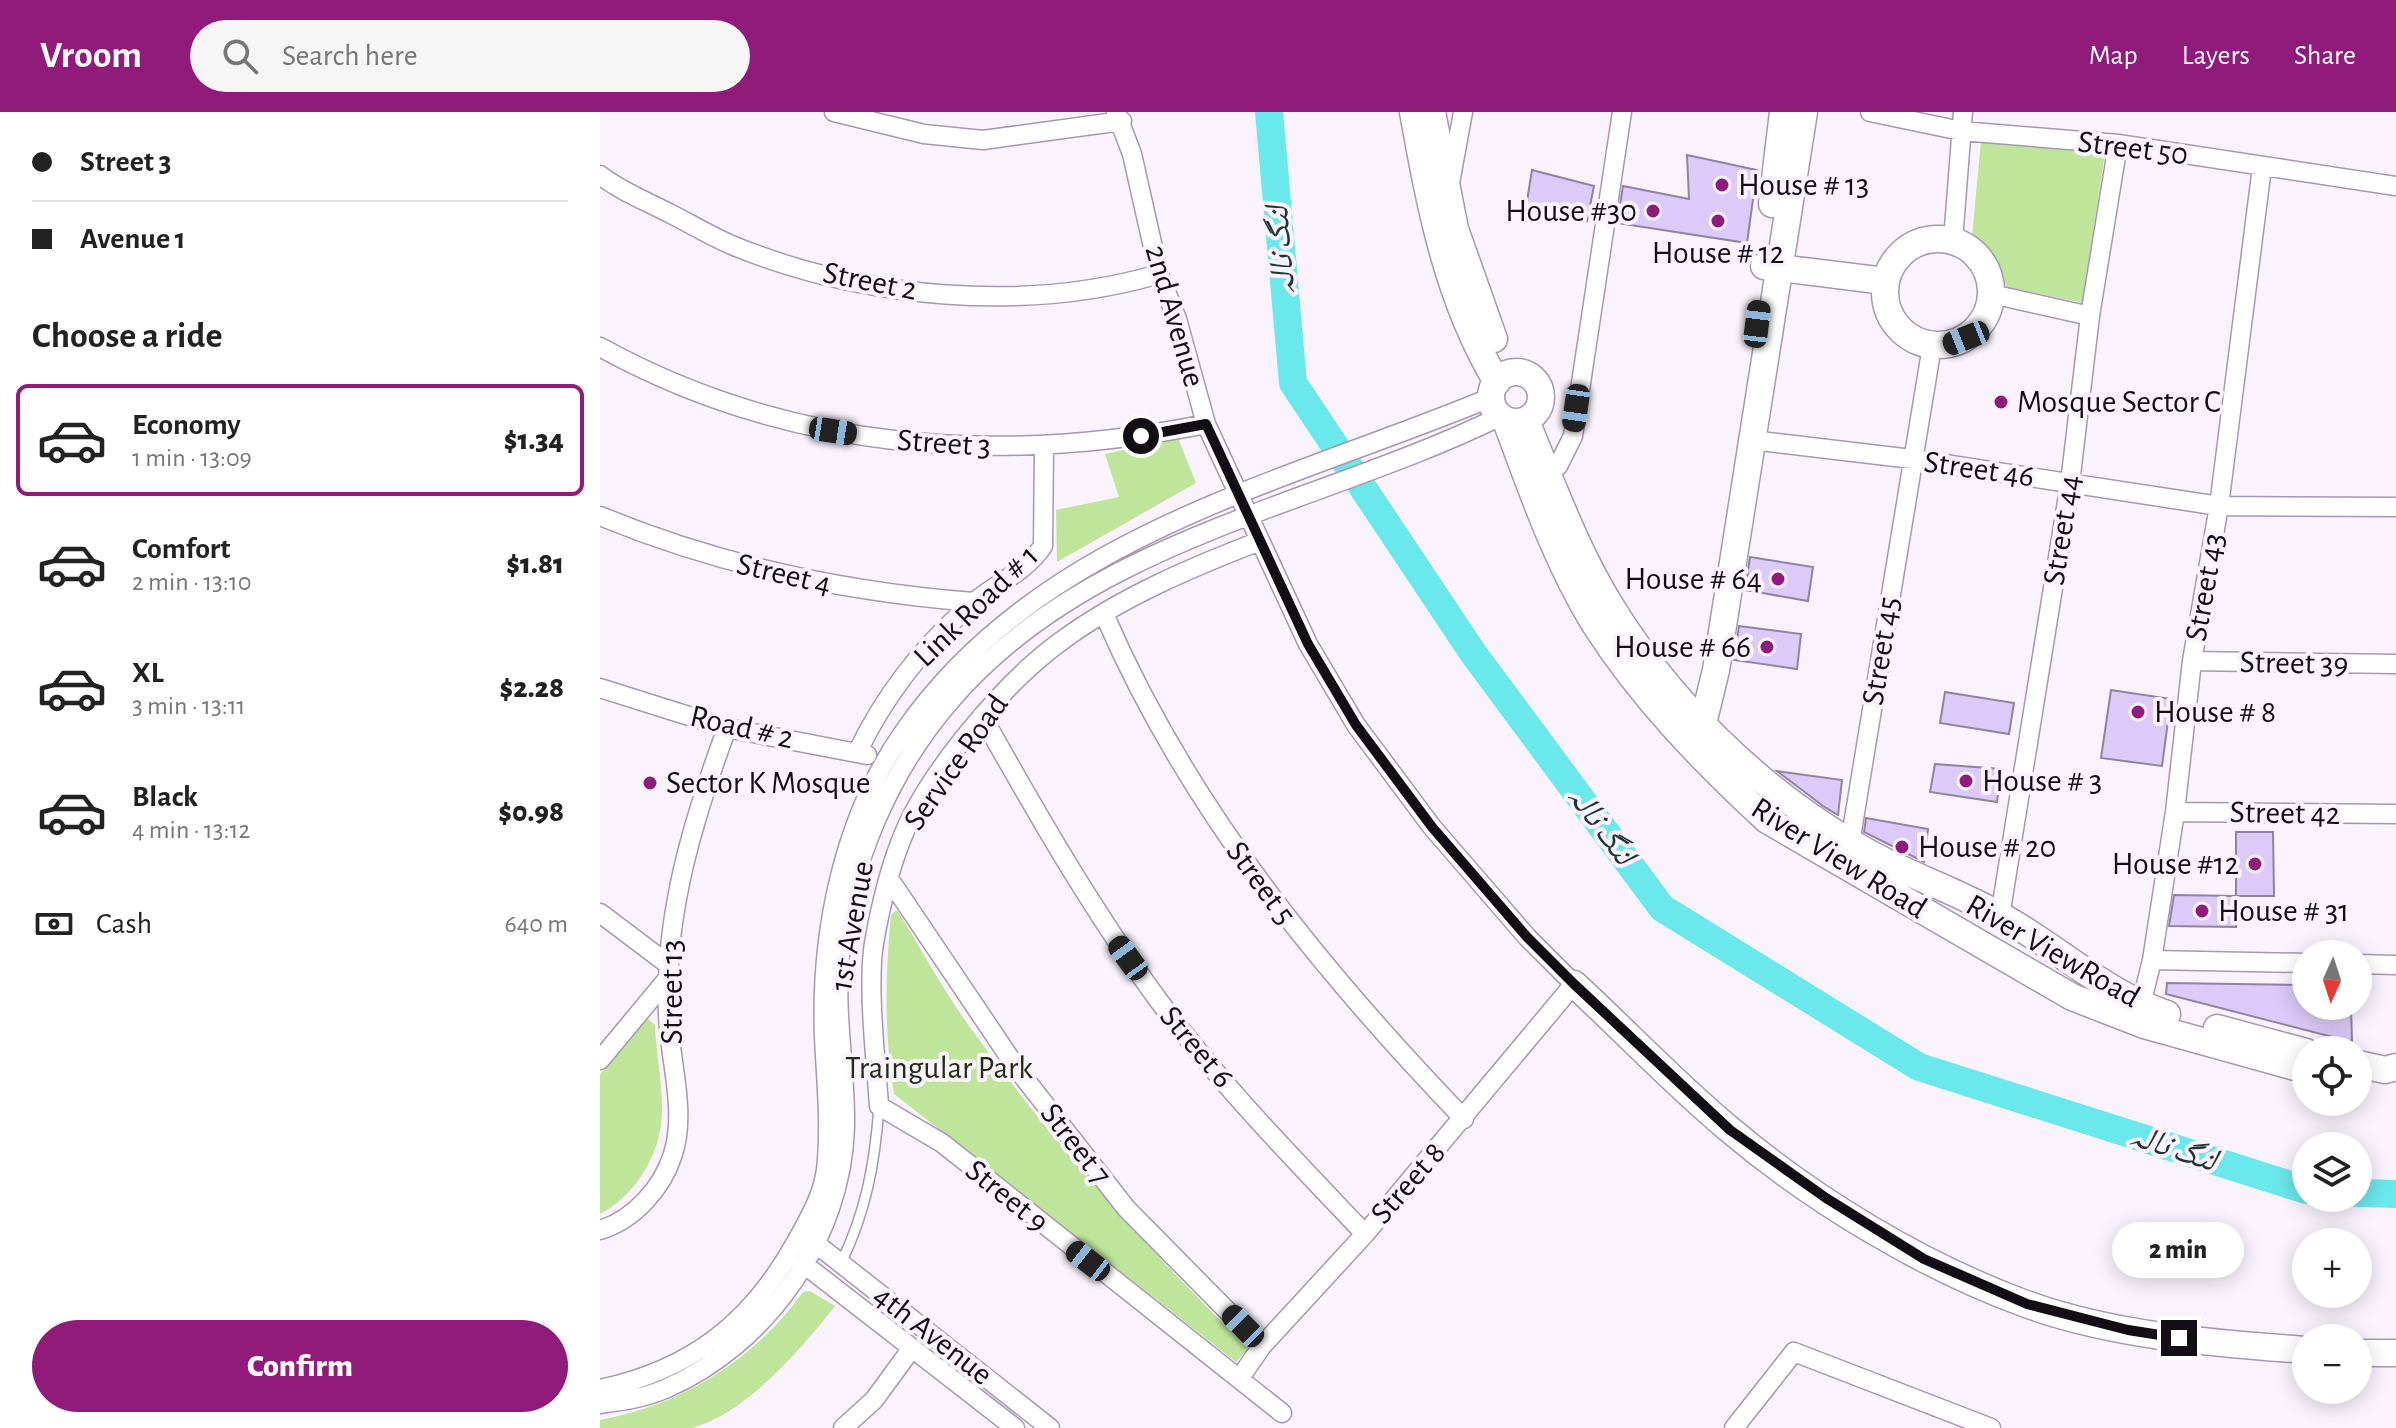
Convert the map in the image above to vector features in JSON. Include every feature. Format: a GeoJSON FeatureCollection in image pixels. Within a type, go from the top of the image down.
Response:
{"type":"FeatureCollection","features":[{"type":"Feature","properties":{"kind":"street"},"geometry":{"type":"LineString","coordinates":[[834,112],[924,134],[983,140],[1119,117]]}},
{"type":"Feature","properties":{"kind":"street","name":"River View Road"},"geometry":{"type":"LineString","coordinates":[[1413,112],[1440,251],[1542,515],[1593,620],[1634,681],[1693,730]]}},
{"type":"Feature","properties":{"kind":"street","name":"River View Road"},"geometry":{"type":"LineString","coordinates":[[1432,112],[1455,229],[1486,323],[1499,405],[1547,473],[1612,608],[1693,730],[1767,820],[2072,997],[2144,1025],[2292,1066]]}},
{"type":"Feature","properties":{"kind":"street"},"geometry":{"type":"LineString","coordinates":[[1448,194],[1463,112]]}},
{"type":"Feature","properties":{"kind":"street"},"geometry":{"type":"LineString","coordinates":[[1547,473],[1558,466],[1573,436],[1622,112]]}},
{"type":"Feature","properties":{"kind":"street"},"geometry":{"type":"LineString","coordinates":[[1693,730],[1716,670],[1752,440],[1771,267],[1783,112]]}},
{"type":"Feature","properties":{"kind":"street"},"geometry":{"type":"LineString","coordinates":[[1693,730],[1753,353],[1804,112]]}},
{"type":"Feature","properties":{"kind":"street","name":"Street 50"},"geometry":{"type":"LineString","coordinates":[[1870,112],[1962,122],[2396,186]]}},
{"type":"Feature","properties":{"kind":"street","name":"2nd Avenue"},"geometry":{"type":"LineString","coordinates":[[1119,117],[1159,274],[1177,319],[1206,424],[1308,644],[1356,725],[1432,827],[1527,937],[1574,984]]}},
{"type":"Feature","properties":{"kind":"street"},"geometry":{"type":"LineString","coordinates":[[1953,241],[1962,122]]}},
{"type":"Feature","properties":{"kind":"street","name":"Street 44"},"geometry":{"type":"LineString","coordinates":[[2000,916],[2070,483],[2090,316],[2118,144]]}},
{"type":"Feature","properties":{"kind":"street","name":"Street 43"},"geometry":{"type":"LineString","coordinates":[[2141,1005],[2152,960],[2175,812],[2192,661],[2219,506],[2262,167]]}},
{"type":"Feature","properties":{"kind":"street","name":"Street 2"},"geometry":{"type":"LineString","coordinates":[[600,175],[734,246],[827,275],[919,291],[1026,297],[1132,282],[1159,274]]}},
{"type":"Feature","properties":{"kind":"street"},"geometry":{"type":"LineString","coordinates":[[1935,239],[1953,241],[1969,248],[1989,276],[1992,294],[1989,311],[1980,326],[1966,338],[1950,345],[1932,346],[1915,341],[1900,331],[1887,308],[1885,281],[1891,265],[1903,251],[1935,239]]}},
{"type":"Feature","properties":{"kind":"street"},"geometry":{"type":"LineString","coordinates":[[1771,267],[1885,281]]}},
{"type":"Feature","properties":{"kind":"street"},"geometry":{"type":"LineString","coordinates":[[1992,294],[2090,316]]}},
{"type":"Feature","properties":{"kind":"street","name":"Street 45"},"geometry":{"type":"LineString","coordinates":[[1850,843],[1932,346]]}},
{"type":"Feature","properties":{"kind":"street","name":"Street 3"},"geometry":{"type":"LineString","coordinates":[[600,347],[673,381],[750,410],[833,431],[911,443],[1044,447],[1206,424]]}},
{"type":"Feature","properties":{"kind":"street","name":"1st Avenue"},"geometry":{"type":"LineString","coordinates":[[600,1389],[672,1366],[746,1316],[774,1282],[815,1211],[826,1173],[829,1122],[824,1034],[830,928],[842,865],[884,762],[944,681],[1024,605],[1107,554],[1237,492],[1499,405]]}},
{"type":"Feature","properties":{"kind":"street","name":"1st Avenue"},"geometry":{"type":"LineString","coordinates":[[600,1404],[664,1390],[708,1365],[771,1313],[805,1265],[835,1195],[845,1130],[837,1009],[840,954],[852,894],[868,839],[902,766],[950,700],[996,654],[1051,612],[1188,540],[1306,495],[1499,405]]}},
{"type":"Feature","properties":{"kind":"street","name":"Street 46"},"geometry":{"type":"LineString","coordinates":[[1752,440],[1912,459],[2219,506],[2396,507]]}},
{"type":"Feature","properties":{"kind":"street","name":"Link Road # 1"},"geometry":{"type":"LineString","coordinates":[[858,751],[891,693],[926,648],[974,602],[1034,559],[1043,546],[1044,447]]}},
{"type":"Feature","properties":{"kind":"street","name":"Street 4"},"geometry":{"type":"LineString","coordinates":[[600,516],[739,566],[846,588],[974,602]]}},
{"type":"Feature","properties":{"kind":"street","name":"Service Road"},"geometry":{"type":"LineString","coordinates":[[879,1106],[874,1040],[874,945],[902,836],[934,782],[982,716],[1019,676],[1051,649],[1147,591],[1260,541]]}},
{"type":"Feature","properties":{"kind":"street","name":"Street 5"},"geometry":{"type":"LineString","coordinates":[[1105,616],[1129,672],[1208,807],[1244,861],[1329,972],[1464,1119]]}},
{"type":"Feature","properties":{"kind":"street","name":"Street 39"},"geometry":{"type":"LineString","coordinates":[[2192,661],[2396,664]]}},
{"type":"Feature","properties":{"kind":"street","name":"Road # 2"},"geometry":{"type":"LineString","coordinates":[[600,688],[727,728],[858,751],[884,762]]}},
{"type":"Feature","properties":{"kind":"street","name":"Street 6"},"geometry":{"type":"LineString","coordinates":[[982,716],[1052,842],[1161,1003],[1208,1062],[1365,1234]]}},
{"type":"Feature","properties":{"kind":"street","name":"Street 13"},"geometry":{"type":"LineString","coordinates":[[600,1230],[611,1227],[639,1207],[662,1180],[674,1152],[678,1119],[667,1013],[670,936],[683,864],[727,728]]}},
{"type":"Feature","properties":{"kind":"street","name":"River ViewRoad"},"geometry":{"type":"LineString","coordinates":[[1693,730],[1788,802],[1850,843],[2000,916],[2141,1005],[2292,1048]]}},
{"type":"Feature","properties":{"kind":"street","name":"Street 42"},"geometry":{"type":"LineString","coordinates":[[2175,812],[2396,814]]}},
{"type":"Feature","properties":{"kind":"street","name":"Street 7"},"geometry":{"type":"LineString","coordinates":[[890,880],[1018,1070],[1126,1208],[1262,1346]]}},
{"type":"Feature","properties":{"kind":"street"},"geometry":{"type":"LineString","coordinates":[[600,913],[669,971],[600,1060]]}},
{"type":"Feature","properties":{"kind":"street"},"geometry":{"type":"LineString","coordinates":[[2152,960],[2292,963]]}},
{"type":"Feature","properties":{"kind":"street"},"geometry":{"type":"LineString","coordinates":[[2372,964],[2396,965]]}},
{"type":"Feature","properties":{"kind":"street"},"geometry":{"type":"LineString","coordinates":[[1574,984],[1730,1130],[1826,1198],[1924,1259],[2027,1304],[2128,1330],[2292,1348]]}},
{"type":"Feature","properties":{"kind":"street","name":"Street 8"},"geometry":{"type":"LineString","coordinates":[[1239,1379],[1262,1346],[1365,1234],[1574,984]]}},
{"type":"Feature","properties":{"kind":"street"},"geometry":{"type":"LineString","coordinates":[[2372,1067],[2385,1070],[2396,1067]]}},
{"type":"Feature","properties":{"kind":"street"},"geometry":{"type":"LineString","coordinates":[[2372,1084],[2384,1086],[2396,1083]]}},
{"type":"Feature","properties":{"kind":"street","name":"Street 9"},"geometry":{"type":"LineString","coordinates":[[879,1106],[942,1143],[1282,1413]]}},
{"type":"Feature","properties":{"kind":"street","name":"4th Avenue"},"geometry":{"type":"LineString","coordinates":[[815,1243],[1050,1428]]}},
{"type":"Feature","properties":{"kind":"street","name":"4th Avenue"},"geometry":{"type":"LineString","coordinates":[[805,1265],[1015,1428]]}},
{"type":"Feature","properties":{"kind":"street"},"geometry":{"type":"LineString","coordinates":[[843,1428],[874,1400],[912,1348]]}},
{"type":"Feature","properties":{"kind":"street"},"geometry":{"type":"LineString","coordinates":[[1734,1428],[1794,1352],[1991,1428]]}},
{"type":"Feature","properties":{"kind":"street"},"geometry":{"type":"LineString","coordinates":[[2372,1353],[2396,1353]]}},
{"type":"Feature","properties":{"kind":"lane","name":"Service Road"},"geometry":{"type":"LineString","coordinates":[[841,1263],[859,1226],[869,1190],[879,1106]]}},
{"type":"Feature","properties":{"kind":"green space"},"geometry":{"type":"Polygon","coordinates":[[[1981,140],[2105,152],[2083,303],[2007,287],[1972,237],[1981,140]]]}},
{"type":"Feature","properties":{"kind":"green space"},"geometry":{"type":"Polygon","coordinates":[[[1178,438],[1196,483],[1057,562],[1056,510],[1119,497],[1105,454],[1178,438]]]}},
{"type":"Feature","properties":{"kind":"green space","name":"Traingular Park"},"geometry":{"type":"Polygon","coordinates":[[[897,910],[962,1016],[1036,1114],[1138,1234],[1248,1348],[1236,1362],[894,1094],[888,1049],[887,983],[891,915],[897,910]]]}},
{"type":"Feature","properties":{"kind":"green space"},"geometry":{"type":"Polygon","coordinates":[[[648,1019],[655,1025],[661,1088],[659,1138],[648,1164],[632,1188],[600,1214],[600,1075],[642,1021],[648,1019]]]}},
{"type":"Feature","properties":{"kind":"green space"},"geometry":{"type":"Polygon","coordinates":[[[810,1291],[835,1306],[771,1378],[732,1409],[692,1428],[600,1428],[600,1420],[659,1403],[714,1376],[762,1339],[803,1292],[810,1291]]]}},
{"type":"Feature","properties":{"kind":"building"},"geometry":{"type":"Polygon","coordinates":[[[1687,155],[1757,170],[1747,243],[1617,223],[1623,186],[1689,199],[1687,155]]]}},
{"type":"Feature","properties":{"kind":"building"},"geometry":{"type":"Polygon","coordinates":[[[1532,170],[1594,186],[1587,221],[1526,207],[1532,170]]]}},
{"type":"Feature","properties":{"kind":"building","name":"House # 64"},"geometry":{"type":"Polygon","coordinates":[[[1750,557],[1813,567],[1808,601],[1745,590],[1750,557]]]}},
{"type":"Feature","properties":{"kind":"building","name":"House # 66"},"geometry":{"type":"Polygon","coordinates":[[[1739,626],[1801,634],[1797,669],[1734,660],[1739,626]]]}},
{"type":"Feature","properties":{"kind":"building"},"geometry":{"type":"Polygon","coordinates":[[[2111,690],[2171,699],[2162,766],[2101,758],[2111,690]]]}},
{"type":"Feature","properties":{"kind":"building"},"geometry":{"type":"Polygon","coordinates":[[[1945,692],[2014,703],[2009,734],[1940,723],[1945,692]]]}},
{"type":"Feature","properties":{"kind":"building","name":"House # 3"},"geometry":{"type":"Polygon","coordinates":[[[1935,764],[2001,769],[1997,802],[1930,792],[1935,764]]]}},
{"type":"Feature","properties":{"kind":"building"},"geometry":{"type":"Polygon","coordinates":[[[1777,771],[1842,780],[1838,815],[1823,806],[1777,771]]]}},
{"type":"Feature","properties":{"kind":"building","name":"House # 20"},"geometry":{"type":"Polygon","coordinates":[[[1866,818],[1928,829],[1924,862],[1864,832],[1866,818]]]}},
{"type":"Feature","properties":{"kind":"building","name":"House #12"},"geometry":{"type":"Polygon","coordinates":[[[2236,832],[2273,832],[2274,896],[2236,896],[2236,832]]]}},
{"type":"Feature","properties":{"kind":"building","name":"House # 31"},"geometry":{"type":"Polygon","coordinates":[[[2174,895],[2236,896],[2236,927],[2169,926],[2174,895]]]}},
{"type":"Feature","properties":{"kind":"building"},"geometry":{"type":"Polygon","coordinates":[[[2167,983],[2292,985],[2292,1020],[2351,1020],[2352,1036],[2329,1036],[2166,994],[2167,983]]]}},
{"type":"Feature","properties":{"kind":"waterway","name":"لنگ نالہ"},"geometry":{"type":"LineString","coordinates":[[1269,112],[1293,383],[1473,653],[1662,908],[1919,1067],[2292,1186]]}},
{"type":"Feature","properties":{"kind":"waterway","name":"لنگ نالہ"},"geometry":{"type":"LineString","coordinates":[[2372,1193],[2396,1194]]}},
{"type":"Feature","properties":{"kind":"place","name":"House # 13"},"geometry":{"type":"Point","coordinates":[1722,185]}},
{"type":"Feature","properties":{"kind":"place","name":"House #30"},"geometry":{"type":"Point","coordinates":[1653,211]}},
{"type":"Feature","properties":{"kind":"place","name":"House # 12"},"geometry":{"type":"Point","coordinates":[1718,221]}},
{"type":"Feature","properties":{"kind":"place","name":"Mosque Sector C"},"geometry":{"type":"Point","coordinates":[2001,402]}},
{"type":"Feature","properties":{"kind":"place","name":"House # 64"},"geometry":{"type":"Point","coordinates":[1778,579]}},
{"type":"Feature","properties":{"kind":"place","name":"House # 66"},"geometry":{"type":"Point","coordinates":[1767,647]}},
{"type":"Feature","properties":{"kind":"place","name":"House # 8"},"geometry":{"type":"Point","coordinates":[2138,712]}},
{"type":"Feature","properties":{"kind":"place","name":"House # 3"},"geometry":{"type":"Point","coordinates":[1966,781]}},
{"type":"Feature","properties":{"kind":"place","name":"Sector K Mosque"},"geometry":{"type":"Point","coordinates":[650,783]}},
{"type":"Feature","properties":{"kind":"place","name":"House # 20"},"geometry":{"type":"Point","coordinates":[1902,847]}},
{"type":"Feature","properties":{"kind":"place","name":"House #12"},"geometry":{"type":"Point","coordinates":[2255,864]}},
{"type":"Feature","properties":{"kind":"place","name":"House # 31"},"geometry":{"type":"Point","coordinates":[2202,911]}},
{"type":"Feature","properties":{"kind":"route"},"geometry":{"type":"LineString","coordinates":[[1141,436],[1206,424],[1308,644],[1356,725],[1432,827],[1527,937],[1730,1130],[1826,1198],[1924,1259],[2027,1304],[2128,1330],[2179,1338]]}}]}
